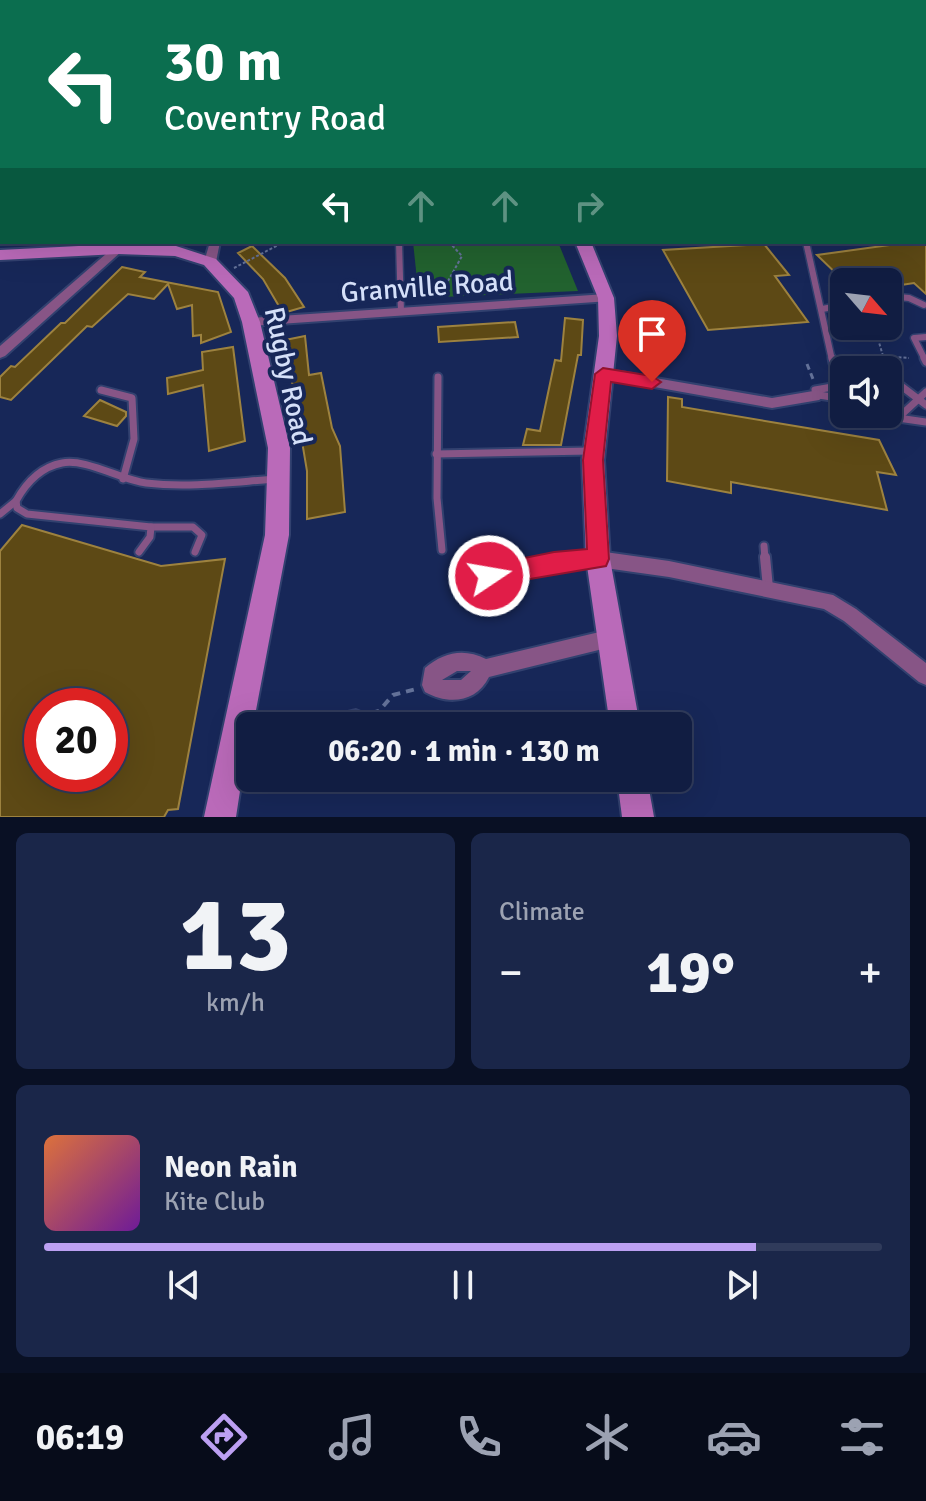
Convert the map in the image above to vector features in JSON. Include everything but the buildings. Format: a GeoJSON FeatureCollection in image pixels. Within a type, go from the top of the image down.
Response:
{"type":"FeatureCollection","features":[{"type":"Feature","properties":{"kind":"main road"},"geometry":{"type":"LineString","coordinates":[[584,244],[606,298],[608,336],[594,451],[598,559],[623,712]]}},
{"type":"Feature","properties":{"kind":"main road"},"geometry":{"type":"LineString","coordinates":[[0,255],[118,249],[176,251],[216,259]]}},
{"type":"Feature","properties":{"kind":"main road","name":"Rugby Road"},"geometry":{"type":"LineString","coordinates":[[216,259],[242,296],[251,322],[279,448],[277,535],[248,712]]}},
{"type":"Feature","properties":{"kind":"main road","name":"Rugby Road"},"geometry":{"type":"LineString","coordinates":[[220,817],[236,766]]}},
{"type":"Feature","properties":{"kind":"main road"},"geometry":{"type":"LineString","coordinates":[[634,792],[638,817]]}},
{"type":"Feature","properties":{"kind":"street"},"geometry":{"type":"LineString","coordinates":[[0,353],[118,249]]}},
{"type":"Feature","properties":{"kind":"street","name":"Granville Road"},"geometry":{"type":"LineString","coordinates":[[251,322],[606,298]]}},
{"type":"Feature","properties":{"kind":"street"},"geometry":{"type":"LineString","coordinates":[[603,374],[772,403],[815,389]]}},
{"type":"Feature","properties":{"kind":"street"},"geometry":{"type":"LineString","coordinates":[[598,559],[827,601],[850,615],[926,675]]}},
{"type":"Feature","properties":{"kind":"street"},"geometry":{"type":"LineString","coordinates":[[432,685],[440,691],[458,691],[474,682],[483,669],[612,638]]}},
{"type":"Feature","properties":{"kind":"lane"},"geometry":{"type":"LineString","coordinates":[[399,244],[401,312]]}},
{"type":"Feature","properties":{"kind":"lane"},"geometry":{"type":"LineString","coordinates":[[806,244],[832,356]]}},
{"type":"Feature","properties":{"kind":"lane"},"geometry":{"type":"LineString","coordinates":[[902,297],[924,305]]}},
{"type":"Feature","properties":{"kind":"lane"},"geometry":{"type":"LineString","coordinates":[[822,309],[830,308]]}},
{"type":"Feature","properties":{"kind":"lane"},"geometry":{"type":"LineString","coordinates":[[926,337],[914,338],[926,362]]}},
{"type":"Feature","properties":{"kind":"lane"},"geometry":{"type":"LineString","coordinates":[[438,377],[436,454],[442,550]]}},
{"type":"Feature","properties":{"kind":"lane"},"geometry":{"type":"LineString","coordinates":[[815,389],[830,387]]}},
{"type":"Feature","properties":{"kind":"lane"},"geometry":{"type":"LineString","coordinates":[[902,387],[922,403]]}},
{"type":"Feature","properties":{"kind":"lane"},"geometry":{"type":"LineString","coordinates":[[815,389],[830,394]]}},
{"type":"Feature","properties":{"kind":"lane"},"geometry":{"type":"LineString","coordinates":[[101,390],[132,398],[135,415],[132,458],[123,479]]}},
{"type":"Feature","properties":{"kind":"lane"},"geometry":{"type":"LineString","coordinates":[[902,416],[922,403],[926,392]]}},
{"type":"Feature","properties":{"kind":"lane"},"geometry":{"type":"LineString","coordinates":[[902,419],[926,422]]}},
{"type":"Feature","properties":{"kind":"lane"},"geometry":{"type":"LineString","coordinates":[[436,454],[594,451]]}},
{"type":"Feature","properties":{"kind":"lane"},"geometry":{"type":"LineString","coordinates":[[0,514],[16,501],[32,479],[60,463],[70,462],[123,479],[176,485],[278,479]]}},
{"type":"Feature","properties":{"kind":"lane"},"geometry":{"type":"LineString","coordinates":[[16,501],[17,508],[27,514],[151,527],[191,524],[199,528],[202,535],[195,552]]}},
{"type":"Feature","properties":{"kind":"lane"},"geometry":{"type":"LineString","coordinates":[[139,552],[150,537],[151,527]]}},
{"type":"Feature","properties":{"kind":"lane"},"geometry":{"type":"LineString","coordinates":[[764,546],[768,588]]}},
{"type":"Feature","properties":{"kind":"lane"},"geometry":{"type":"LineString","coordinates":[[489,576],[554,562],[598,559]]}},
{"type":"Feature","properties":{"kind":"path"},"geometry":{"type":"LineString","coordinates":[[216,259],[276,244]]}},
{"type":"Feature","properties":{"kind":"path"},"geometry":{"type":"LineString","coordinates":[[449,308],[448,281],[462,256],[451,244]]}},
{"type":"Feature","properties":{"kind":"path"},"geometry":{"type":"LineString","coordinates":[[820,284],[830,285]]}},
{"type":"Feature","properties":{"kind":"path"},"geometry":{"type":"LineString","coordinates":[[878,340],[883,356]]}},
{"type":"Feature","properties":{"kind":"path"},"geometry":{"type":"LineString","coordinates":[[807,364],[815,389]]}},
{"type":"Feature","properties":{"kind":"path"},"geometry":{"type":"LineString","coordinates":[[376,712],[393,695],[432,685]]}},
{"type":"Feature","properties":{"kind":"green space"},"geometry":{"type":"Polygon","coordinates":[[[413,244],[559,244],[578,291],[419,298],[413,244]]]}},
{"type":"Feature","properties":{"kind":"route"},"geometry":{"type":"LineString","coordinates":[[489,576],[554,562],[598,559],[593,460],[603,374],[652,382]]}}]}
